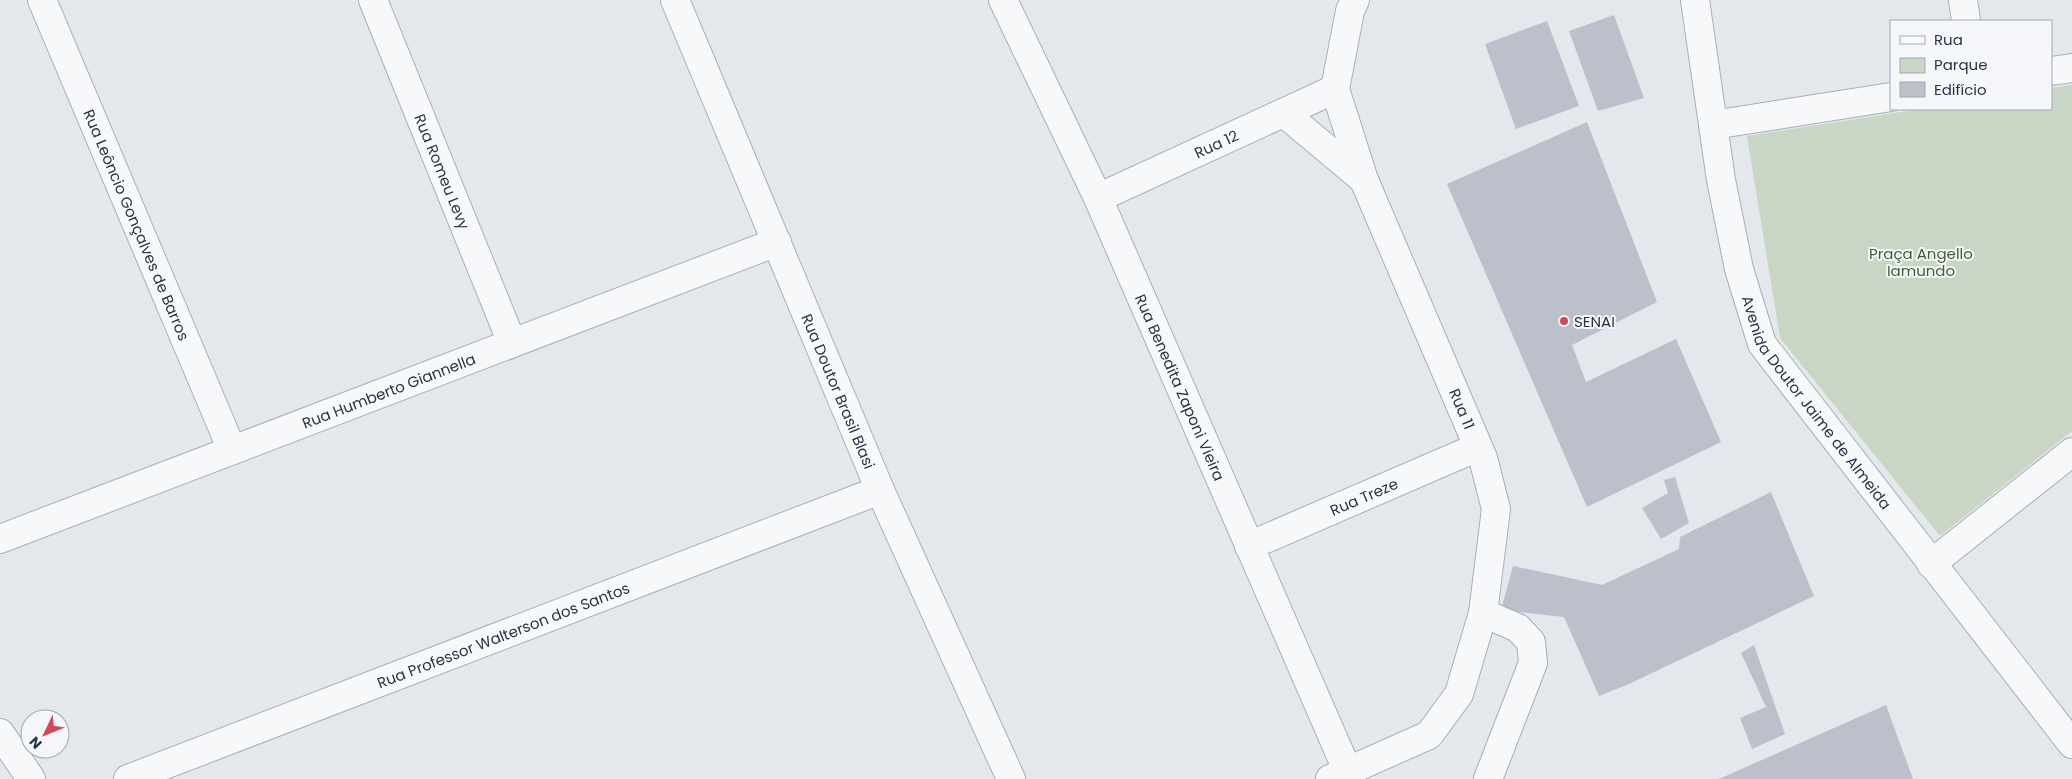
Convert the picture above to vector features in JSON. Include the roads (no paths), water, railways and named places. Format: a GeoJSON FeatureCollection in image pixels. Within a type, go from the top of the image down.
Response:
{"type":"FeatureCollection","features":[{"type":"Feature","properties":{"kind":"street","name":"Rua Leôncio Gonçalves de Barros"},"geometry":{"type":"LineString","coordinates":[[42,0],[232,450]]}},
{"type":"Feature","properties":{"kind":"street","name":"Rua Romeu Levy"},"geometry":{"type":"LineString","coordinates":[[373,0],[512,343]]}},
{"type":"Feature","properties":{"kind":"street","name":"Rua Doutor Brasil Blasi"},"geometry":{"type":"LineString","coordinates":[[675,0],[880,490],[1012,779]]}},
{"type":"Feature","properties":{"kind":"street","name":"Rua Benedita Zaponi Vieira"},"geometry":{"type":"LineString","coordinates":[[1003,0],[1098,198],[1249,546],[1343,777]]}},
{"type":"Feature","properties":{"kind":"street"},"geometry":{"type":"LineString","coordinates":[[1014,24],[1026,0]]}},
{"type":"Feature","properties":{"kind":"street","name":"Rua 11"},"geometry":{"type":"LineString","coordinates":[[1343,777],[1429,735],[1459,694],[1483,613],[1496,509],[1478,447],[1364,180],[1335,89],[1350,11],[1355,0]]}},
{"type":"Feature","properties":{"kind":"street","name":"Avenida Doutor Jaime de Almeida"},"geometry":{"type":"LineString","coordinates":[[1695,0],[1721,180],[1739,269],[1762,344],[2072,744]]}},
{"type":"Feature","properties":{"kind":"street"},"geometry":{"type":"LineString","coordinates":[[1963,0],[1966,20]]}},
{"type":"Feature","properties":{"kind":"street"},"geometry":{"type":"LineString","coordinates":[[2052,71],[2072,68]]}},
{"type":"Feature","properties":{"kind":"street","name":"Rua 12"},"geometry":{"type":"LineString","coordinates":[[1098,198],[1335,89]]}},
{"type":"Feature","properties":{"kind":"street"},"geometry":{"type":"LineString","coordinates":[[1713,124],[1890,97]]}},
{"type":"Feature","properties":{"kind":"street"},"geometry":{"type":"LineString","coordinates":[[1284,113],[1364,180]]}},
{"type":"Feature","properties":{"kind":"street","name":"Rua Humberto Giannella"},"geometry":{"type":"LineString","coordinates":[[0,539],[777,242]]}},
{"type":"Feature","properties":{"kind":"street","name":"Rua Treze"},"geometry":{"type":"LineString","coordinates":[[1249,546],[1478,447]]}},
{"type":"Feature","properties":{"kind":"street"},"geometry":{"type":"LineString","coordinates":[[1931,564],[2072,452]]}},
{"type":"Feature","properties":{"kind":"street","name":"Rua Professor Walterson dos Santos"},"geometry":{"type":"LineString","coordinates":[[128,779],[880,490]]}},
{"type":"Feature","properties":{"kind":"street"},"geometry":{"type":"LineString","coordinates":[[1483,613],[1518,628],[1531,642],[1533,663],[1488,779]]}},
{"type":"Feature","properties":{"kind":"street"},"geometry":{"type":"LineString","coordinates":[[0,732],[31,779]]}},
{"type":"Feature","properties":{"kind":"place","name":"SENAI"},"geometry":{"type":"Point","coordinates":[1564,321]}},
{"type":"Feature","properties":{"kind":"park label","name":"Praça Angello Iamundo"},"geometry":{"type":"Point","coordinates":[1921,262]}}]}
